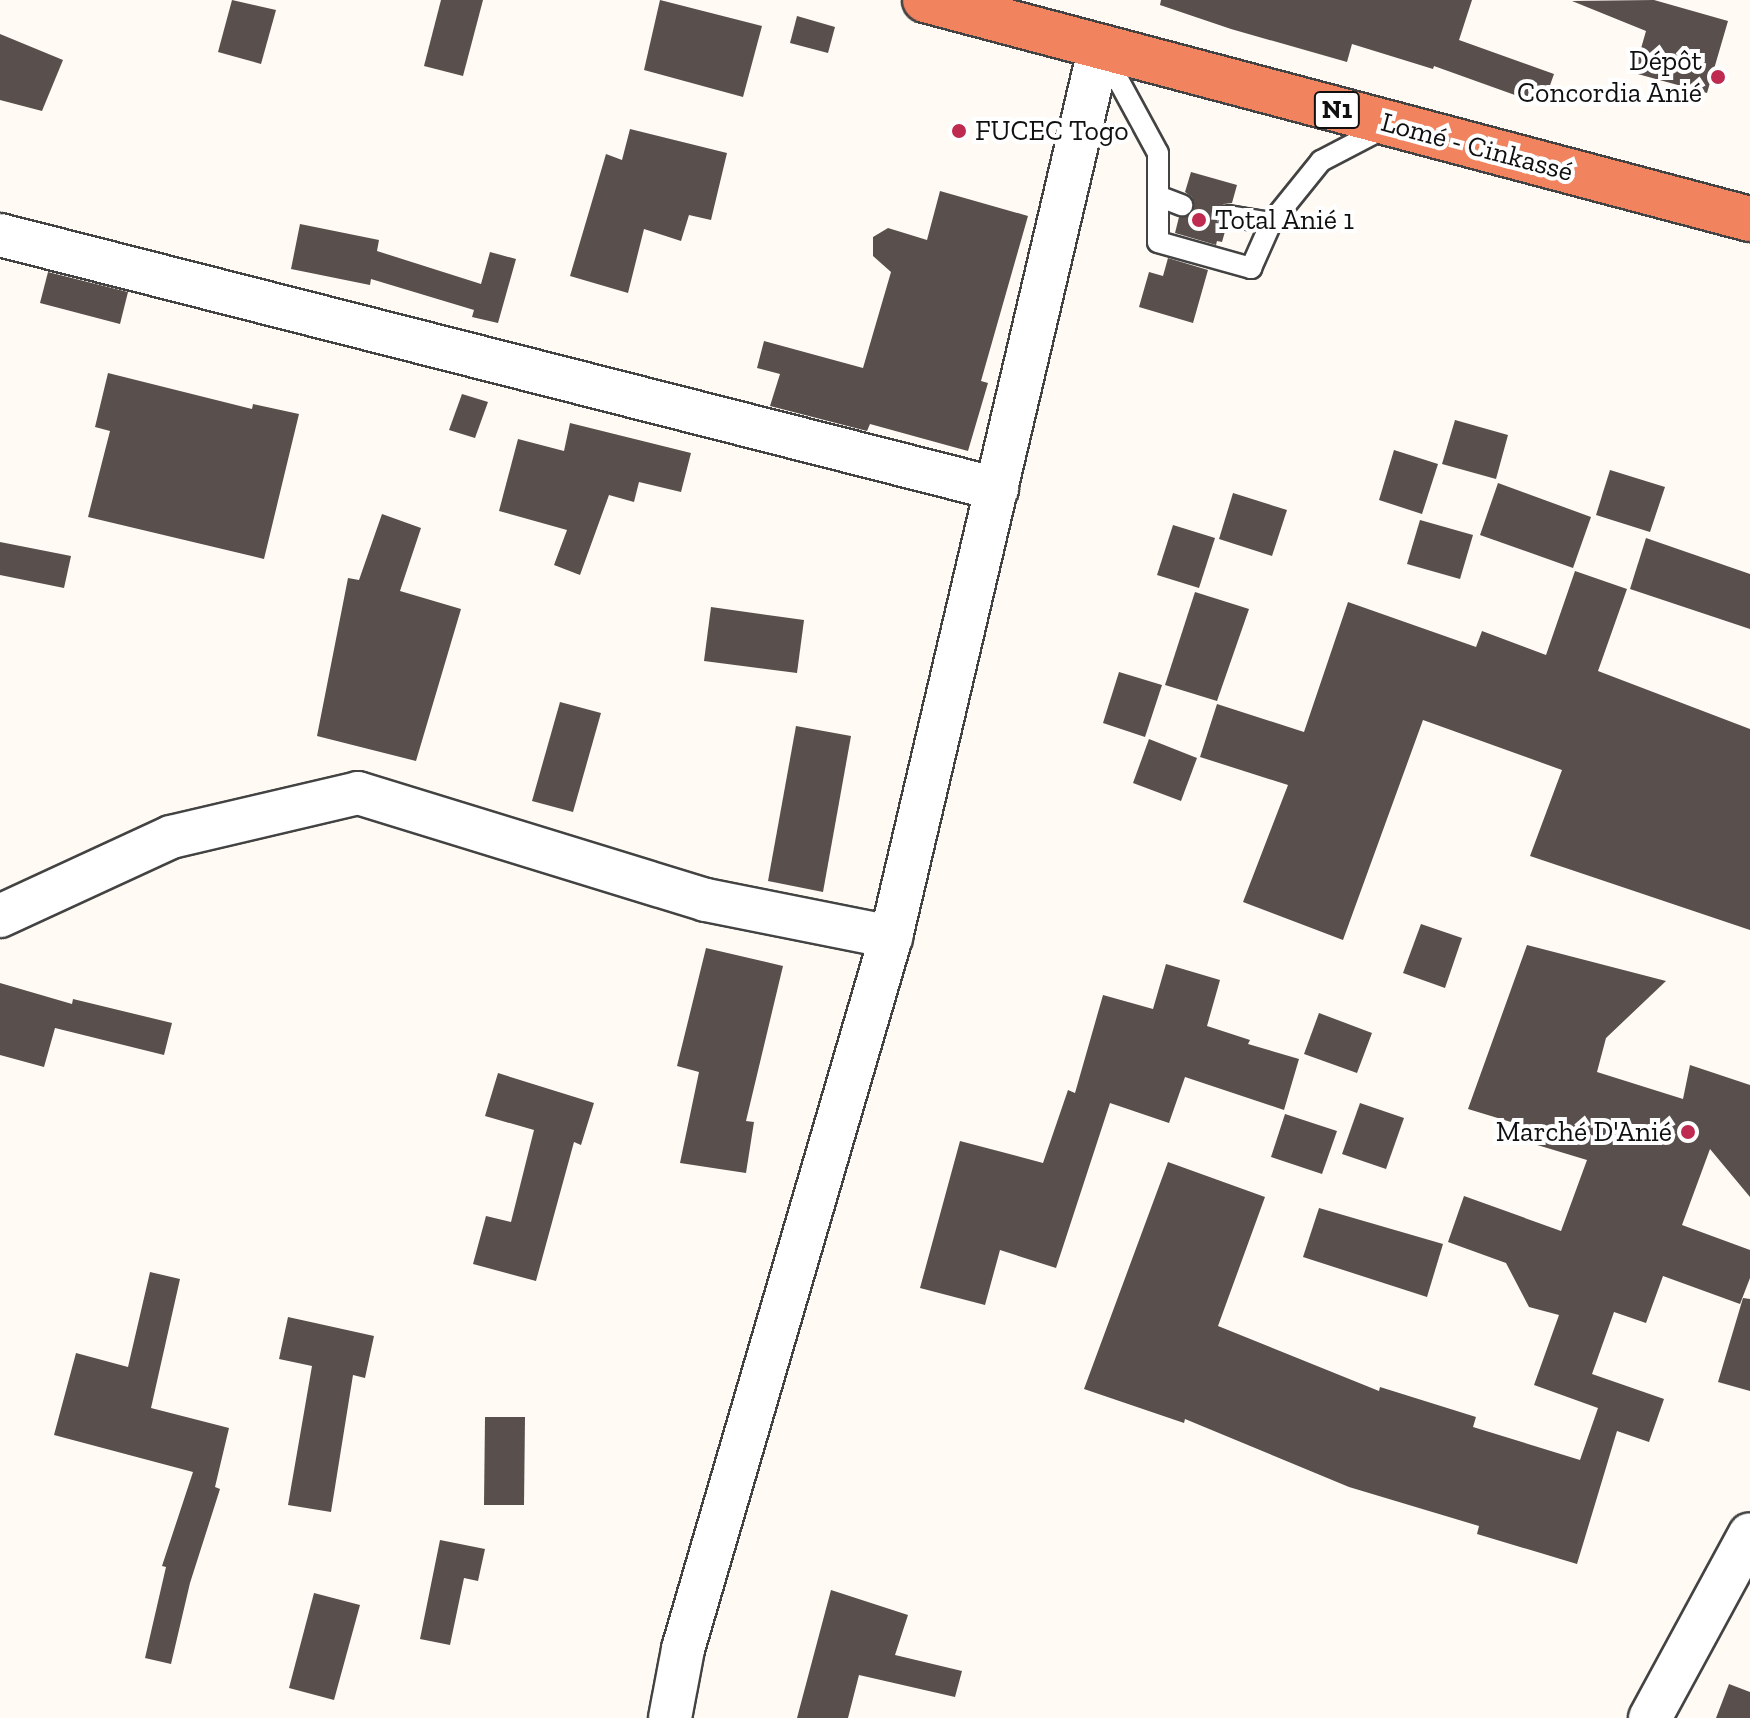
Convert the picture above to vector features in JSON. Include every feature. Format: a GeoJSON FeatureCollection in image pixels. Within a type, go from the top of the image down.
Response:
{"type":"FeatureCollection","features":[{"type":"Feature","properties":{"kind":"highway","name":"Lomé - Cinkassé"},"geometry":{"type":"LineString","coordinates":[[925,0],[1750,219]]}},
{"type":"Feature","properties":{"kind":"street"},"geometry":{"type":"LineString","coordinates":[[670,1718],[683,1649],[891,937],[1100,46]]}},
{"type":"Feature","properties":{"kind":"street"},"geometry":{"type":"LineString","coordinates":[[0,235],[997,489]]}},
{"type":"Feature","properties":{"kind":"street"},"geometry":{"type":"LineString","coordinates":[[0,916],[171,837],[358,793],[706,900],[891,937]]}},
{"type":"Feature","properties":{"kind":"street"},"geometry":{"type":"LineString","coordinates":[[1650,1718],[1750,1534]]}},
{"type":"Feature","properties":{"kind":"lane"},"geometry":{"type":"LineString","coordinates":[[1100,46],[1158,153],[1158,242],[1251,268],[1271,223],[1321,161],[1391,124]]}},
{"type":"Feature","properties":{"kind":"lane"},"geometry":{"type":"LineString","coordinates":[[1158,196],[1182,205]]}},
{"type":"Feature","properties":{"kind":"lane"},"geometry":{"type":"LineString","coordinates":[[1229,216],[1271,223]]}},
{"type":"Feature","properties":{"kind":"building"},"geometry":{"type":"Polygon","coordinates":[[[232,0],[276,10],[261,64],[218,52],[232,0]]]}},
{"type":"Feature","properties":{"kind":"building"},"geometry":{"type":"Polygon","coordinates":[[[441,0],[483,0],[463,76],[424,66],[441,0]]]}},
{"type":"Feature","properties":{"kind":"building"},"geometry":{"type":"Polygon","coordinates":[[[660,0],[762,26],[743,97],[644,70],[660,0]]]}},
{"type":"Feature","properties":{"kind":"building"},"geometry":{"type":"Polygon","coordinates":[[[1161,0],[1472,0],[1459,40],[1554,74],[1543,105],[1434,66],[1433,69],[1352,44],[1347,62],[1231,29],[1160,5],[1161,0]]]}},
{"type":"Feature","properties":{"kind":"building"},"geometry":{"type":"Polygon","coordinates":[[[1654,0],[1728,21],[1707,93],[1634,73],[1646,31],[1572,1],[1654,0]]]}},
{"type":"Feature","properties":{"kind":"building"},"geometry":{"type":"Polygon","coordinates":[[[797,16],[835,27],[828,53],[790,43],[797,16]]]}},
{"type":"Feature","properties":{"kind":"building"},"geometry":{"type":"Polygon","coordinates":[[[0,34],[63,60],[42,111],[0,100],[0,34]]]}},
{"type":"Feature","properties":{"kind":"building"},"geometry":{"type":"Polygon","coordinates":[[[630,129],[727,153],[711,220],[689,215],[681,241],[644,229],[628,293],[570,276],[606,154],[622,160],[630,129]]]}},
{"type":"Feature","properties":{"kind":"building"},"geometry":{"type":"Polygon","coordinates":[[[1191,172],[1237,185],[1232,203],[1224,204],[1216,213],[1217,221],[1226,228],[1222,242],[1217,241],[1216,245],[1175,233],[1179,217],[1190,215],[1194,209],[1192,197],[1185,192],[1191,172]]]}},
{"type":"Feature","properties":{"kind":"building"},"geometry":{"type":"Polygon","coordinates":[[[940,191],[1028,216],[981,381],[988,383],[968,451],[870,424],[867,431],[770,406],[780,374],[757,368],[764,341],[863,368],[891,272],[873,256],[873,237],[888,228],[927,240],[940,191]]]}},
{"type":"Feature","properties":{"kind":"building"},"geometry":{"type":"Polygon","coordinates":[[[300,224],[379,240],[377,251],[481,284],[490,252],[516,259],[498,323],[472,317],[474,310],[371,279],[370,285],[291,269],[300,224]]]}},
{"type":"Feature","properties":{"kind":"building"},"geometry":{"type":"Polygon","coordinates":[[[1168,258],[1208,270],[1193,323],[1139,307],[1149,272],[1163,276],[1168,258]]]}},
{"type":"Feature","properties":{"kind":"building"},"geometry":{"type":"Polygon","coordinates":[[[48,272],[128,292],[120,324],[40,303],[48,272]]]}},
{"type":"Feature","properties":{"kind":"building"},"geometry":{"type":"Polygon","coordinates":[[[108,373],[252,409],[253,404],[299,414],[264,559],[88,517],[110,431],[95,427],[108,373]]]}},
{"type":"Feature","properties":{"kind":"building"},"geometry":{"type":"Polygon","coordinates":[[[462,394],[488,402],[475,438],[449,430],[462,394]]]}},
{"type":"Feature","properties":{"kind":"building"},"geometry":{"type":"Polygon","coordinates":[[[1455,420],[1508,435],[1496,479],[1442,464],[1455,420]]]}},
{"type":"Feature","properties":{"kind":"building"},"geometry":{"type":"Polygon","coordinates":[[[570,423],[691,453],[681,492],[639,482],[634,502],[609,495],[580,575],[554,565],[567,530],[499,511],[518,439],[564,451],[570,423]]]}},
{"type":"Feature","properties":{"kind":"building"},"geometry":{"type":"Polygon","coordinates":[[[1394,450],[1438,464],[1422,514],[1379,500],[1394,450]]]}},
{"type":"Feature","properties":{"kind":"building"},"geometry":{"type":"Polygon","coordinates":[[[1610,470],[1665,487],[1650,532],[1596,515],[1610,470]]]}},
{"type":"Feature","properties":{"kind":"building"},"geometry":{"type":"Polygon","coordinates":[[[1498,483],[1591,517],[1573,568],[1480,535],[1498,483]]]}},
{"type":"Feature","properties":{"kind":"building"},"geometry":{"type":"Polygon","coordinates":[[[1233,493],[1287,510],[1272,556],[1219,539],[1233,493]]]}},
{"type":"Feature","properties":{"kind":"building"},"geometry":{"type":"Polygon","coordinates":[[[382,514],[421,528],[400,591],[461,609],[416,761],[317,736],[348,578],[359,580],[382,514]]]}},
{"type":"Feature","properties":{"kind":"building"},"geometry":{"type":"Polygon","coordinates":[[[1420,520],[1473,535],[1460,579],[1407,564],[1420,520]]]}},
{"type":"Feature","properties":{"kind":"building"},"geometry":{"type":"Polygon","coordinates":[[[1173,525],[1215,538],[1199,588],[1157,575],[1173,525]]]}},
{"type":"Feature","properties":{"kind":"building"},"geometry":{"type":"Polygon","coordinates":[[[1646,538],[1750,574],[1750,629],[1630,589],[1646,538]]]}},
{"type":"Feature","properties":{"kind":"building"},"geometry":{"type":"Polygon","coordinates":[[[0,542],[71,556],[64,588],[0,575],[0,542]]]}},
{"type":"Feature","properties":{"kind":"building"},"geometry":{"type":"Polygon","coordinates":[[[1575,571],[1627,589],[1598,671],[1750,729],[1750,930],[1530,856],[1562,770],[1423,720],[1343,940],[1243,902],[1288,785],[1200,757],[1217,704],[1304,732],[1348,602],[1476,647],[1482,631],[1546,655],[1575,571]]]}},
{"type":"Feature","properties":{"kind":"building"},"geometry":{"type":"Polygon","coordinates":[[[1195,592],[1249,609],[1217,701],[1165,685],[1195,592]]]}},
{"type":"Feature","properties":{"kind":"building"},"geometry":{"type":"Polygon","coordinates":[[[711,607],[804,620],[797,673],[704,661],[711,607]]]}},
{"type":"Feature","properties":{"kind":"building"},"geometry":{"type":"Polygon","coordinates":[[[1119,672],[1162,685],[1145,737],[1103,723],[1119,672]]]}},
{"type":"Feature","properties":{"kind":"building"},"geometry":{"type":"Polygon","coordinates":[[[560,702],[601,713],[573,812],[532,801],[560,702]]]}},
{"type":"Feature","properties":{"kind":"building"},"geometry":{"type":"Polygon","coordinates":[[[796,726],[851,736],[823,892],[768,881],[796,726]]]}},
{"type":"Feature","properties":{"kind":"building"},"geometry":{"type":"Polygon","coordinates":[[[1149,739],[1197,758],[1181,801],[1133,783],[1149,739]]]}},
{"type":"Feature","properties":{"kind":"building"},"geometry":{"type":"Polygon","coordinates":[[[1421,924],[1462,938],[1445,988],[1403,973],[1421,924]]]}},
{"type":"Feature","properties":{"kind":"building"},"geometry":{"type":"Polygon","coordinates":[[[1527,945],[1666,981],[1606,1038],[1597,1072],[1683,1099],[1690,1065],[1750,1085],[1750,1197],[1710,1149],[1682,1225],[1750,1250],[1750,1278],[1740,1304],[1663,1276],[1646,1323],[1614,1312],[1592,1374],[1664,1399],[1649,1442],[1617,1431],[1577,1564],[1477,1534],[1479,1526],[1349,1487],[1185,1419],[1184,1423],[1084,1389],[1168,1162],[1265,1197],[1218,1326],[1379,1391],[1380,1387],[1476,1417],[1473,1427],[1580,1460],[1598,1408],[1534,1385],[1559,1315],[1529,1307],[1506,1263],[1448,1242],[1464,1196],[1561,1231],[1587,1160],[1521,1140],[1524,1126],[1468,1109],[1527,945]]]}},
{"type":"Feature","properties":{"kind":"building"},"geometry":{"type":"Polygon","coordinates":[[[706,948],[783,966],[746,1121],[754,1122],[746,1173],[680,1163],[699,1072],[677,1066],[706,948]]]}},
{"type":"Feature","properties":{"kind":"building"},"geometry":{"type":"Polygon","coordinates":[[[1166,964],[1220,980],[1207,1026],[1250,1040],[1248,1044],[1299,1059],[1284,1110],[1185,1077],[1169,1123],[1110,1103],[1056,1268],[1000,1250],[985,1305],[920,1288],[960,1141],[1043,1163],[1068,1090],[1075,1093],[1103,995],[1153,1009],[1166,964]]]}},
{"type":"Feature","properties":{"kind":"building"},"geometry":{"type":"Polygon","coordinates":[[[0,983],[72,1004],[73,999],[172,1023],[164,1055],[55,1028],[44,1067],[0,1055],[0,983]]]}},
{"type":"Feature","properties":{"kind":"building"},"geometry":{"type":"Polygon","coordinates":[[[1319,1013],[1372,1033],[1357,1073],[1304,1054],[1319,1013]]]}},
{"type":"Feature","properties":{"kind":"building"},"geometry":{"type":"Polygon","coordinates":[[[498,1073],[594,1103],[581,1145],[574,1142],[536,1281],[473,1264],[486,1216],[511,1222],[534,1130],[485,1116],[498,1073]]]}},
{"type":"Feature","properties":{"kind":"building"},"geometry":{"type":"Polygon","coordinates":[[[1360,1103],[1404,1118],[1386,1169],[1342,1154],[1360,1103]]]}},
{"type":"Feature","properties":{"kind":"building"},"geometry":{"type":"Polygon","coordinates":[[[1285,1114],[1337,1131],[1322,1174],[1271,1157],[1285,1114]]]}},
{"type":"Feature","properties":{"kind":"building"},"geometry":{"type":"Polygon","coordinates":[[[1319,1208],[1443,1244],[1427,1297],[1303,1257],[1319,1208]]]}},
{"type":"Feature","properties":{"kind":"building"},"geometry":{"type":"Polygon","coordinates":[[[150,1272],[180,1279],[151,1408],[229,1428],[215,1487],[220,1489],[190,1583],[171,1664],[145,1658],[166,1567],[162,1566],[193,1472],[54,1435],[76,1353],[128,1367],[150,1272]]]}},
{"type":"Feature","properties":{"kind":"building"},"geometry":{"type":"Polygon","coordinates":[[[1743,1298],[1750,1299],[1750,1391],[1718,1382],[1743,1298]]]}},
{"type":"Feature","properties":{"kind":"building"},"geometry":{"type":"Polygon","coordinates":[[[288,1317],[374,1336],[365,1378],[353,1375],[331,1512],[288,1505],[312,1366],[279,1359],[288,1317]]]}},
{"type":"Feature","properties":{"kind":"building"},"geometry":{"type":"Polygon","coordinates":[[[485,1417],[525,1417],[524,1505],[484,1505],[485,1417]]]}},
{"type":"Feature","properties":{"kind":"building"},"geometry":{"type":"Polygon","coordinates":[[[440,1540],[485,1549],[478,1581],[464,1578],[450,1645],[420,1639],[440,1540]]]}},
{"type":"Feature","properties":{"kind":"building"},"geometry":{"type":"Polygon","coordinates":[[[831,1590],[908,1615],[895,1655],[962,1671],[955,1697],[859,1675],[848,1718],[797,1718],[831,1590]]]}},
{"type":"Feature","properties":{"kind":"building"},"geometry":{"type":"Polygon","coordinates":[[[314,1593],[360,1605],[334,1700],[289,1688],[314,1593]]]}},
{"type":"Feature","properties":{"kind":"building"},"geometry":{"type":"Polygon","coordinates":[[[1729,1684],[1750,1692],[1750,1718],[1716,1718],[1729,1684]]]}},
{"type":"Feature","properties":{"kind":"place","name":"Dépôt Concordia Anié"},"geometry":{"type":"Point","coordinates":[1718,77]}},
{"type":"Feature","properties":{"kind":"place","name":"FUCEC Togo"},"geometry":{"type":"Point","coordinates":[959,131]}},
{"type":"Feature","properties":{"kind":"place","name":"Total Anié 1"},"geometry":{"type":"Point","coordinates":[1199,220]}},
{"type":"Feature","properties":{"kind":"place","name":"Marché D'Anié"},"geometry":{"type":"Point","coordinates":[1688,1132]}}]}
